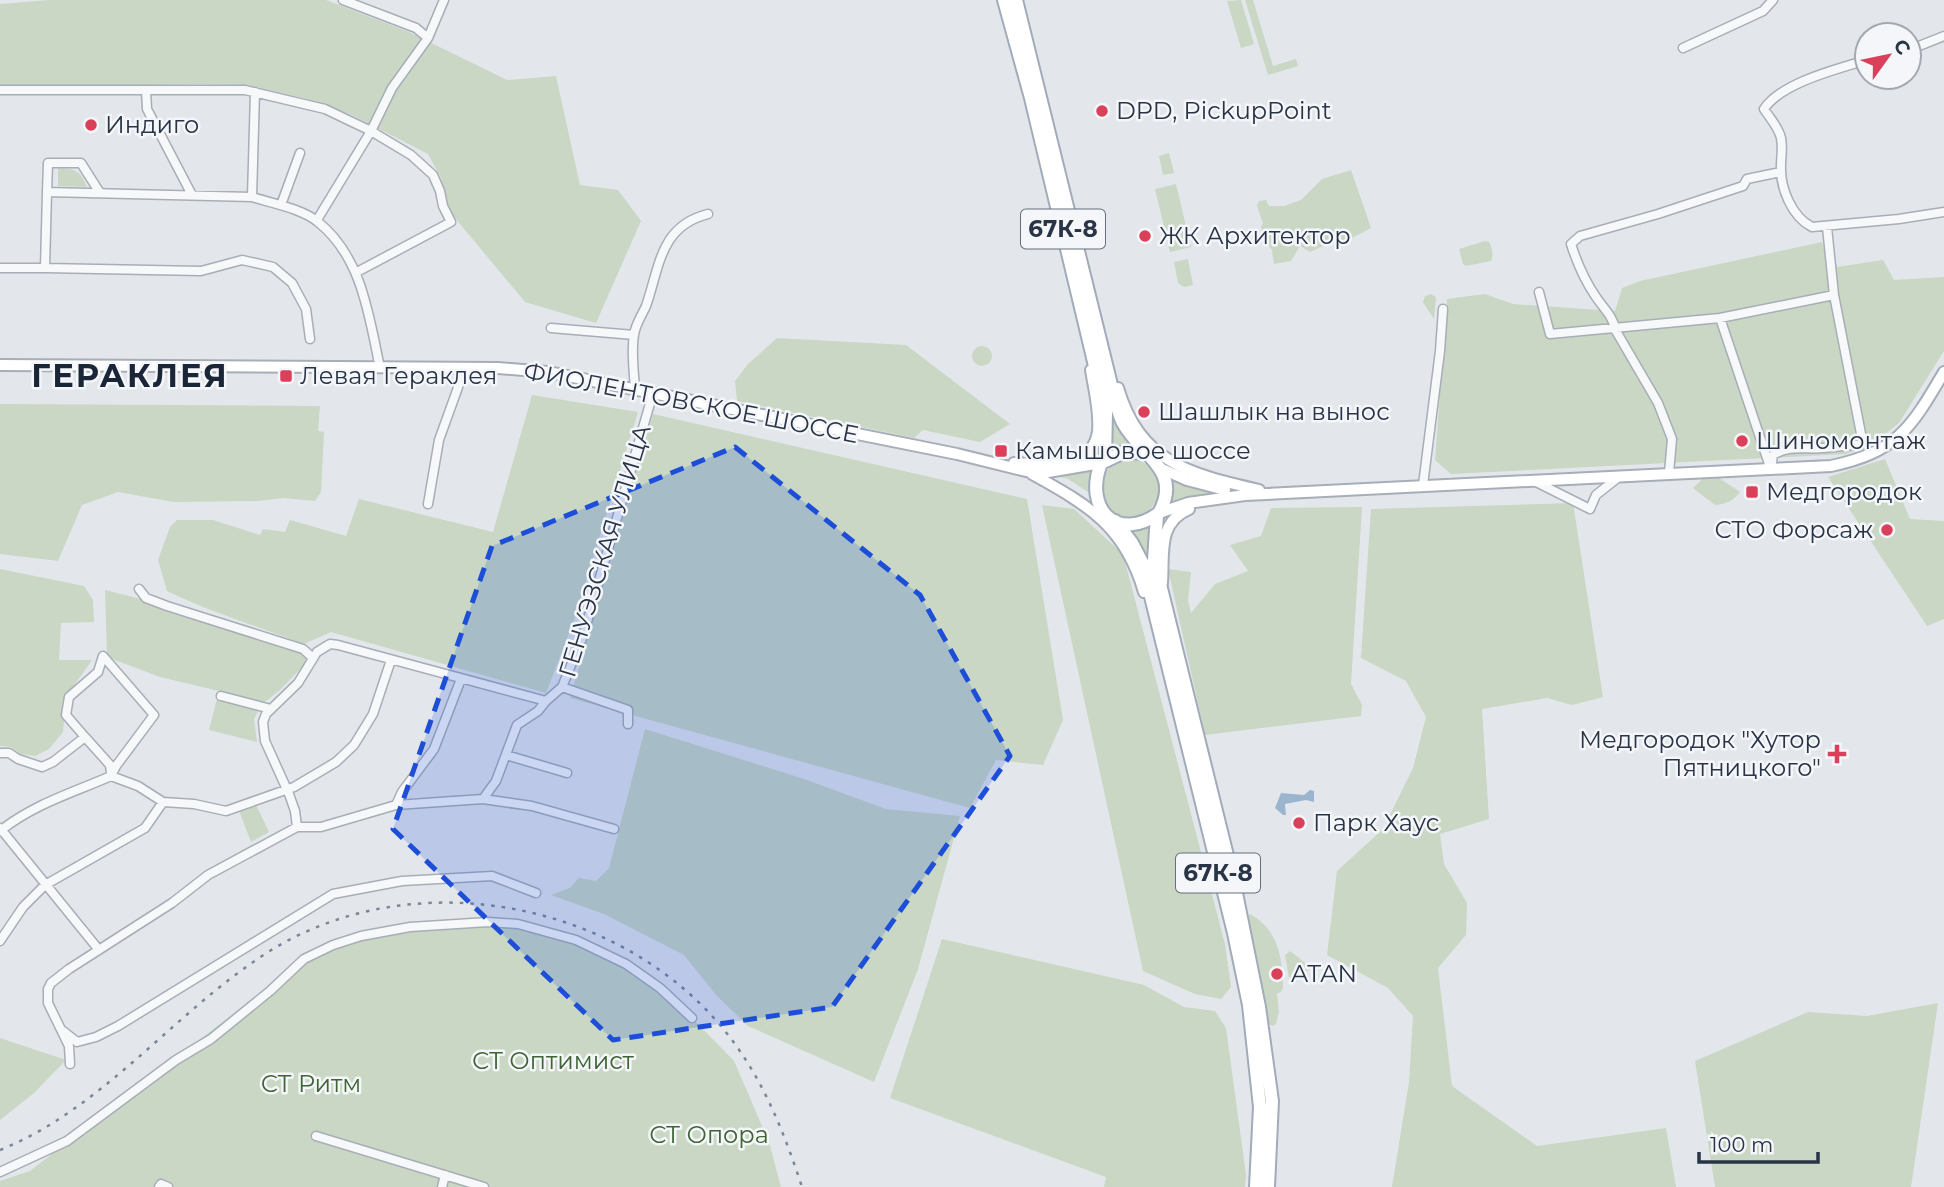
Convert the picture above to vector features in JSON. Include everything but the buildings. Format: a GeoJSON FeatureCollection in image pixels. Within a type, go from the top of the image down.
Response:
{"type":"FeatureCollection","features":[{"type":"Feature","properties":{"kind":"main road","name":"67К-8"},"geometry":{"type":"LineString","coordinates":[[1004,0],[1031,98],[1105,412],[1103,462],[1095,483],[1095,492],[1100,508],[1115,521],[1132,543],[1143,564],[1234,933],[1249,1005],[1260,1107],[1256,1187]]}},
{"type":"Feature","properties":{"kind":"main road","name":"67К-8"},"geometry":{"type":"LineString","coordinates":[[1016,0],[1114,397],[1123,423],[1145,453],[1162,469],[1166,494],[1158,514],[1154,560],[1235,888],[1259,1007],[1272,1101],[1268,1187]]}},
{"type":"Feature","properties":{"kind":"main road"},"geometry":{"type":"LineString","coordinates":[[995,464],[1068,463],[1085,454],[1095,442],[1098,418],[1089,342]]}},
{"type":"Feature","properties":{"kind":"main road"},"geometry":{"type":"LineString","coordinates":[[1103,354],[1110,364],[1121,398],[1136,430],[1154,451],[1178,467],[1272,493]]}},
{"type":"Feature","properties":{"kind":"main road","name":"ФИОЛЕНТОВСКОЕ ШОССЕ"},"geometry":{"type":"LineString","coordinates":[[0,365],[465,368],[548,372],[1026,471],[1042,473],[1103,462]]}},
{"type":"Feature","properties":{"kind":"main road"},"geometry":{"type":"LineString","coordinates":[[1115,521],[1130,524],[1140,522],[1188,503],[1245,495],[1830,466],[1870,457],[1890,445],[1909,426],[1944,372]]}},
{"type":"Feature","properties":{"kind":"main road"},"geometry":{"type":"LineString","coordinates":[[1103,462],[1124,452],[1145,453]]}},
{"type":"Feature","properties":{"kind":"main road"},"geometry":{"type":"LineString","coordinates":[[1162,469],[1187,480],[1245,495]]}},
{"type":"Feature","properties":{"kind":"main road"},"geometry":{"type":"LineString","coordinates":[[1026,471],[1071,495],[1098,515],[1126,546],[1141,580],[1150,611],[1157,622]]}},
{"type":"Feature","properties":{"kind":"main road","name":"ФИОЛЕНТОВСКОЕ ШОССЕ"},"geometry":{"type":"LineString","coordinates":[[1042,473],[1100,508]]}},
{"type":"Feature","properties":{"kind":"main road"},"geometry":{"type":"LineString","coordinates":[[1161,589],[1162,554],[1171,520],[1178,513],[1231,497]]}},
{"type":"Feature","properties":{"kind":"street"},"geometry":{"type":"LineString","coordinates":[[343,0],[416,28],[428,38]]}},
{"type":"Feature","properties":{"kind":"street"},"geometry":{"type":"LineString","coordinates":[[317,220],[370,131],[391,88],[428,38],[444,0]]}},
{"type":"Feature","properties":{"kind":"street"},"geometry":{"type":"LineString","coordinates":[[1683,48],[1763,11],[1773,0]]}},
{"type":"Feature","properties":{"kind":"street"},"geometry":{"type":"LineString","coordinates":[[1923,44],[1944,36]]}},
{"type":"Feature","properties":{"kind":"street"},"geometry":{"type":"LineString","coordinates":[[1853,65],[1801,83],[1771,98],[1764,109],[1780,134],[1782,172],[1793,211],[1802,222],[1812,228],[1944,212]]}},
{"type":"Feature","properties":{"kind":"street"},"geometry":{"type":"LineString","coordinates":[[0,90],[244,90],[325,108],[411,155],[433,174],[451,222],[357,272]]}},
{"type":"Feature","properties":{"kind":"street"},"geometry":{"type":"LineString","coordinates":[[146,90],[147,109],[192,195]]}},
{"type":"Feature","properties":{"kind":"street"},"geometry":{"type":"LineString","coordinates":[[252,197],[255,92]]}},
{"type":"Feature","properties":{"kind":"street"},"geometry":{"type":"LineString","coordinates":[[281,205],[300,153]]}},
{"type":"Feature","properties":{"kind":"street"},"geometry":{"type":"LineString","coordinates":[[45,268],[48,163],[81,163],[100,193]]}},
{"type":"Feature","properties":{"kind":"street"},"geometry":{"type":"LineString","coordinates":[[1669,473],[1672,439],[1658,402],[1615,328],[1613,318],[1584,277],[1571,244],[1580,236],[1743,186],[1747,179],[1782,172]]}},
{"type":"Feature","properties":{"kind":"street"},"geometry":{"type":"LineString","coordinates":[[47,192],[252,197],[281,205],[317,220],[339,243],[357,272],[370,316],[380,368]]}},
{"type":"Feature","properties":{"kind":"street"},"geometry":{"type":"LineString","coordinates":[[635,389],[634,335],[663,251],[675,230],[690,218],[708,214]]}},
{"type":"Feature","properties":{"kind":"street"},"geometry":{"type":"LineString","coordinates":[[1771,470],[1773,455],[1781,450],[1799,446],[1819,449],[1863,444],[1834,295],[1827,227]]}},
{"type":"Feature","properties":{"kind":"street"},"geometry":{"type":"LineString","coordinates":[[0,268],[201,271],[242,260],[273,267],[292,283],[306,309],[310,339]]}},
{"type":"Feature","properties":{"kind":"street"},"geometry":{"type":"LineString","coordinates":[[1539,292],[1550,334],[1720,318],[1834,295]]}},
{"type":"Feature","properties":{"kind":"street"},"geometry":{"type":"LineString","coordinates":[[1423,485],[1443,309]]}},
{"type":"Feature","properties":{"kind":"street"},"geometry":{"type":"LineString","coordinates":[[1720,318],[1771,470]]}},
{"type":"Feature","properties":{"kind":"street"},"geometry":{"type":"LineString","coordinates":[[551,328],[634,335]]}},
{"type":"Feature","properties":{"kind":"street"},"geometry":{"type":"LineString","coordinates":[[428,504],[439,440],[465,368]]}},
{"type":"Feature","properties":{"kind":"street","name":"ГЕНУЭЗСКАЯ УЛИЦА"},"geometry":{"type":"LineString","coordinates":[[482,799],[496,781],[517,725],[538,711],[545,701],[562,687],[583,636],[653,393]]}},
{"type":"Feature","properties":{"kind":"street"},"geometry":{"type":"LineString","coordinates":[[1533,480],[1590,509],[1596,495],[1620,476]]}},
{"type":"Feature","properties":{"kind":"street"},"geometry":{"type":"LineString","coordinates":[[139,589],[146,598],[303,649],[313,658]]}},
{"type":"Feature","properties":{"kind":"street"},"geometry":{"type":"LineString","coordinates":[[297,827],[295,811],[262,732],[263,723],[271,709],[298,683],[323,647],[330,644],[545,701]]}},
{"type":"Feature","properties":{"kind":"street"},"geometry":{"type":"LineString","coordinates":[[103,656],[154,715],[111,776],[110,765],[66,715],[69,697],[98,672],[103,656]]}},
{"type":"Feature","properties":{"kind":"street"},"geometry":{"type":"LineString","coordinates":[[99,950],[0,830],[24,813],[111,776],[138,786],[163,802],[194,804],[226,811],[287,790],[336,762],[354,745],[373,714],[391,660]]}},
{"type":"Feature","properties":{"kind":"street"},"geometry":{"type":"LineString","coordinates":[[396,805],[402,792],[434,749],[461,679]]}},
{"type":"Feature","properties":{"kind":"street"},"geometry":{"type":"LineString","coordinates":[[562,687],[628,710],[628,724]]}},
{"type":"Feature","properties":{"kind":"street"},"geometry":{"type":"LineString","coordinates":[[221,696],[271,709]]}},
{"type":"Feature","properties":{"kind":"street"},"geometry":{"type":"LineString","coordinates":[[0,753],[9,753],[42,767],[53,762],[85,737]]}},
{"type":"Feature","properties":{"kind":"street"},"geometry":{"type":"LineString","coordinates":[[506,755],[567,773]]}},
{"type":"Feature","properties":{"kind":"street"},"geometry":{"type":"LineString","coordinates":[[70,1064],[69,1046],[48,1003],[48,989],[56,978],[172,903],[208,874],[297,827],[321,827],[396,805],[482,799],[532,806],[614,829]]}},
{"type":"Feature","properties":{"kind":"street"},"geometry":{"type":"LineString","coordinates":[[0,941],[23,907],[45,885],[145,828],[163,802]]}},
{"type":"Feature","properties":{"kind":"street"},"geometry":{"type":"LineString","coordinates":[[63,1031],[77,1042],[96,1037],[118,1026],[333,894],[402,881],[492,876],[536,893]]}},
{"type":"Feature","properties":{"kind":"street"},"geometry":{"type":"LineString","coordinates":[[0,1172],[67,1141],[176,1060],[212,1037],[270,991],[304,959],[333,945],[361,936],[411,927],[488,922],[517,924],[576,940],[626,964],[660,988],[692,1018]]}},
{"type":"Feature","properties":{"kind":"street"},"geometry":{"type":"LineString","coordinates":[[316,1136],[484,1187]]}},
{"type":"Feature","properties":{"kind":"street"},"geometry":{"type":"LineString","coordinates":[[442,1187],[445,1175]]}},
{"type":"Feature","properties":{"kind":"street"},"geometry":{"type":"LineString","coordinates":[[159,1187],[161,1184],[168,1187]]}},
{"type":"Feature","properties":{"kind":"highlighted area"},"geometry":{"type":"Polygon","coordinates":[[[735,447],[920,595],[1010,756],[832,1007],[613,1040],[393,829],[492,546],[735,447]]]}},
{"type":"Feature","properties":{"kind":"green space"},"geometry":{"type":"Polygon","coordinates":[[[50,0],[326,0],[409,32],[507,80],[556,76],[580,185],[618,190],[641,221],[596,323],[525,302],[450,212],[441,178],[428,154],[352,115],[304,98],[247,85],[0,88],[0,4],[50,0]]]}},
{"type":"Feature","properties":{"kind":"green space"},"geometry":{"type":"Polygon","coordinates":[[[1241,0],[1254,44],[1241,48],[1227,1],[1241,0]]]}},
{"type":"Feature","properties":{"kind":"green space"},"geometry":{"type":"Polygon","coordinates":[[[1245,0],[1253,0],[1273,66],[1296,59],[1298,66],[1268,75],[1245,0]]]}},
{"type":"Feature","properties":{"kind":"green space"},"geometry":{"type":"Polygon","coordinates":[[[1169,153],[1174,173],[1163,175],[1159,156],[1169,153]]]}},
{"type":"Feature","properties":{"kind":"green space"},"geometry":{"type":"Polygon","coordinates":[[[58,168],[77,172],[87,187],[58,186],[58,168]]]}},
{"type":"Feature","properties":{"kind":"green space"},"geometry":{"type":"Polygon","coordinates":[[[1351,170],[1371,228],[1348,240],[1334,241],[1310,252],[1300,246],[1291,261],[1274,264],[1272,250],[1267,243],[1269,240],[1264,236],[1261,227],[1263,223],[1257,206],[1259,201],[1266,200],[1269,206],[1284,206],[1301,200],[1322,179],[1351,170]]]}},
{"type":"Feature","properties":{"kind":"green space"},"geometry":{"type":"Polygon","coordinates":[[[1176,184],[1191,247],[1170,252],[1155,189],[1176,184]]]}},
{"type":"Feature","properties":{"kind":"green space"},"geometry":{"type":"Polygon","coordinates":[[[1489,242],[1492,249],[1491,261],[1466,266],[1463,264],[1459,249],[1489,242]]]}},
{"type":"Feature","properties":{"kind":"green space"},"geometry":{"type":"Polygon","coordinates":[[[1822,242],[1830,268],[1883,260],[1894,280],[1944,277],[1944,351],[1899,423],[1873,444],[1846,454],[1451,474],[1435,460],[1447,299],[1485,294],[1513,304],[1615,311],[1622,288],[1640,281],[1822,242]]]}},
{"type":"Feature","properties":{"kind":"green space"},"geometry":{"type":"Polygon","coordinates":[[[1188,259],[1193,285],[1184,287],[1178,283],[1174,262],[1188,259]]]}},
{"type":"Feature","properties":{"kind":"green space"},"geometry":{"type":"Polygon","coordinates":[[[1431,294],[1436,297],[1434,319],[1423,302],[1425,296],[1431,294]]]}},
{"type":"Feature","properties":{"kind":"green space"},"geometry":{"type":"Polygon","coordinates":[[[777,338],[906,345],[1010,424],[980,442],[923,430],[914,438],[737,401],[735,381],[748,364],[777,338]]]}},
{"type":"Feature","properties":{"kind":"green space"},"geometry":{"type":"Polygon","coordinates":[[[982,346],[989,349],[992,356],[989,363],[982,366],[975,363],[972,356],[975,349],[982,346]]]}},
{"type":"Feature","properties":{"kind":"green space"},"geometry":{"type":"Polygon","coordinates":[[[532,395],[638,412],[573,623],[546,693],[331,632],[304,644],[218,613],[167,591],[158,560],[170,527],[177,520],[213,520],[260,535],[263,529],[285,532],[290,520],[346,536],[359,499],[493,532],[532,395]]]}},
{"type":"Feature","properties":{"kind":"green space"},"geometry":{"type":"Polygon","coordinates":[[[0,404],[320,406],[318,431],[324,432],[321,492],[315,501],[284,498],[174,502],[118,492],[82,505],[58,561],[0,554],[0,404]]]}},
{"type":"Feature","properties":{"kind":"green space"},"geometry":{"type":"Polygon","coordinates":[[[1112,409],[1134,447],[1109,453],[1112,409]]]}},
{"type":"Feature","properties":{"kind":"green space"},"geometry":{"type":"Polygon","coordinates":[[[653,414],[1027,499],[1063,720],[1043,765],[996,760],[970,808],[570,698],[653,414]]]}},
{"type":"Feature","properties":{"kind":"green space"},"geometry":{"type":"Polygon","coordinates":[[[1130,459],[1141,461],[1154,472],[1159,488],[1157,499],[1146,512],[1130,517],[1119,515],[1106,504],[1101,488],[1103,477],[1114,464],[1130,459]]]}},
{"type":"Feature","properties":{"kind":"green space"},"geometry":{"type":"Polygon","coordinates":[[[1885,459],[1910,519],[1944,521],[1944,619],[1927,626],[1828,477],[1885,459]]]}},
{"type":"Feature","properties":{"kind":"green space"},"geometry":{"type":"Polygon","coordinates":[[[1094,467],[1090,480],[1091,494],[1068,479],[1057,476],[1057,473],[1094,467]]]}},
{"type":"Feature","properties":{"kind":"green space"},"geometry":{"type":"Polygon","coordinates":[[[1713,474],[1740,492],[1735,498],[1715,505],[1693,488],[1704,477],[1713,474]]]}},
{"type":"Feature","properties":{"kind":"green space"},"geometry":{"type":"Polygon","coordinates":[[[1169,476],[1225,493],[1166,508],[1169,476]]]}},
{"type":"Feature","properties":{"kind":"green space"},"geometry":{"type":"Polygon","coordinates":[[[1573,503],[1603,697],[1572,705],[1547,698],[1482,709],[1489,819],[1440,834],[1444,864],[1467,903],[1466,935],[1438,968],[1452,1086],[1537,1146],[1666,1128],[1676,1187],[1392,1187],[1409,1082],[1413,1016],[1388,988],[1327,955],[1337,871],[1383,829],[1413,768],[1426,717],[1406,681],[1361,658],[1371,509],[1573,503]]]}},
{"type":"Feature","properties":{"kind":"green space"},"geometry":{"type":"Polygon","coordinates":[[[1042,505],[1074,509],[1123,554],[1225,944],[1231,987],[1221,999],[1195,994],[1143,971],[1042,505]]]}},
{"type":"Feature","properties":{"kind":"green space"},"geometry":{"type":"Polygon","coordinates":[[[1362,507],[1351,684],[1362,705],[1361,716],[1205,735],[1168,569],[1191,572],[1188,600],[1191,613],[1215,584],[1248,571],[1230,545],[1261,536],[1271,508],[1362,507]]]}},
{"type":"Feature","properties":{"kind":"green space"},"geometry":{"type":"Polygon","coordinates":[[[1151,522],[1152,571],[1127,527],[1151,522]]]}},
{"type":"Feature","properties":{"kind":"green space"},"geometry":{"type":"Polygon","coordinates":[[[0,569],[84,586],[93,600],[94,622],[61,623],[59,660],[92,660],[66,697],[63,732],[49,749],[35,756],[20,754],[11,747],[0,746],[0,569]]]}},
{"type":"Feature","properties":{"kind":"green space"},"geometry":{"type":"Polygon","coordinates":[[[105,590],[301,647],[308,661],[261,705],[254,719],[257,742],[209,730],[219,691],[160,677],[107,657],[105,590]]]}},
{"type":"Feature","properties":{"kind":"green space"},"geometry":{"type":"Polygon","coordinates":[[[645,729],[804,779],[886,809],[960,816],[918,969],[874,1082],[748,1026],[716,995],[684,955],[604,914],[551,895],[570,888],[579,878],[596,881],[609,868],[645,729]]]}},
{"type":"Feature","properties":{"kind":"green space"},"geometry":{"type":"Polygon","coordinates":[[[255,803],[269,832],[251,842],[238,808],[255,803]]]}},
{"type":"Feature","properties":{"kind":"green space"},"geometry":{"type":"Polygon","coordinates":[[[1250,914],[1267,928],[1280,954],[1283,986],[1282,991],[1277,994],[1279,1012],[1273,1026],[1269,1024],[1248,917],[1250,914]]]}},
{"type":"Feature","properties":{"kind":"green space"},"geometry":{"type":"Polygon","coordinates":[[[473,923],[518,924],[576,940],[626,964],[692,1018],[734,1061],[769,1142],[781,1187],[0,1187],[0,1181],[30,1171],[304,959],[361,936],[473,923]]]}},
{"type":"Feature","properties":{"kind":"green space"},"geometry":{"type":"Polygon","coordinates":[[[942,939],[1144,985],[1184,1007],[1215,1011],[1226,1028],[1246,1175],[1245,1187],[1104,1187],[1106,1177],[890,1098],[942,939]]]}},
{"type":"Feature","properties":{"kind":"green space"},"geometry":{"type":"Polygon","coordinates":[[[1290,951],[1309,966],[1307,971],[1292,981],[1289,978],[1285,955],[1290,951]]]}},
{"type":"Feature","properties":{"kind":"green space"},"geometry":{"type":"Polygon","coordinates":[[[1938,1003],[1911,1187],[1715,1187],[1695,1061],[1808,1012],[1867,1016],[1938,1003]]]}},
{"type":"Feature","properties":{"kind":"green space"},"geometry":{"type":"Polygon","coordinates":[[[0,1038],[66,1060],[34,1093],[0,1120],[0,1038]]]}},
{"type":"Feature","properties":{"kind":"water"},"geometry":{"type":"Polygon","coordinates":[[[1310,790],[1314,791],[1314,802],[1306,800],[1285,804],[1286,815],[1275,808],[1281,793],[1304,795],[1310,790]]]}},
{"type":"Feature","properties":{"kind":"railway"},"geometry":{"type":"LineString","coordinates":[[0,1150],[71,1111],[229,980],[262,956],[320,926],[383,908],[448,903],[513,909],[576,926],[635,954],[688,992],[732,1040],[754,1074],[781,1129],[802,1187]]}},
{"type":"Feature","properties":{"kind":"place","name":"DPD, PickupPoint"},"geometry":{"type":"Point","coordinates":[1102,111]}},
{"type":"Feature","properties":{"kind":"place","name":"Индиго"},"geometry":{"type":"Point","coordinates":[91,125]}},
{"type":"Feature","properties":{"kind":"place","name":"ЖК Архитектор"},"geometry":{"type":"Point","coordinates":[1145,236]}},
{"type":"Feature","properties":{"kind":"place","name":"Левая Гераклея"},"geometry":{"type":"Point","coordinates":[286,376]}},
{"type":"Feature","properties":{"kind":"place","name":"Шашлык на вынос"},"geometry":{"type":"Point","coordinates":[1144,412]}},
{"type":"Feature","properties":{"kind":"place","name":"Шиномонтаж"},"geometry":{"type":"Point","coordinates":[1742,441]}},
{"type":"Feature","properties":{"kind":"place","name":"Камышовое шоссе"},"geometry":{"type":"Point","coordinates":[1001,451]}},
{"type":"Feature","properties":{"kind":"place","name":"Медгородок"},"geometry":{"type":"Point","coordinates":[1752,492]}},
{"type":"Feature","properties":{"kind":"place","name":"СТО Форсаж"},"geometry":{"type":"Point","coordinates":[1887,530]}},
{"type":"Feature","properties":{"kind":"place","name":"Медгородок \"Хутор Пятницкого\""},"geometry":{"type":"Point","coordinates":[1837,754]}},
{"type":"Feature","properties":{"kind":"place","name":"Парк Хаус"},"geometry":{"type":"Point","coordinates":[1299,823]}},
{"type":"Feature","properties":{"kind":"place","name":"ATAN"},"geometry":{"type":"Point","coordinates":[1277,974]}},
{"type":"Feature","properties":{"kind":"district","name":"ГЕРАКЛЕЯ"},"geometry":{"type":"Point","coordinates":[130,376]}},
{"type":"Feature","properties":{"kind":"park label","name":"СТ Оптимист"},"geometry":{"type":"Point","coordinates":[553,1061]}},
{"type":"Feature","properties":{"kind":"park label","name":"СТ Ритм"},"geometry":{"type":"Point","coordinates":[311,1084]}},
{"type":"Feature","properties":{"kind":"park label","name":"СТ Опора"},"geometry":{"type":"Point","coordinates":[709,1135]}}]}
